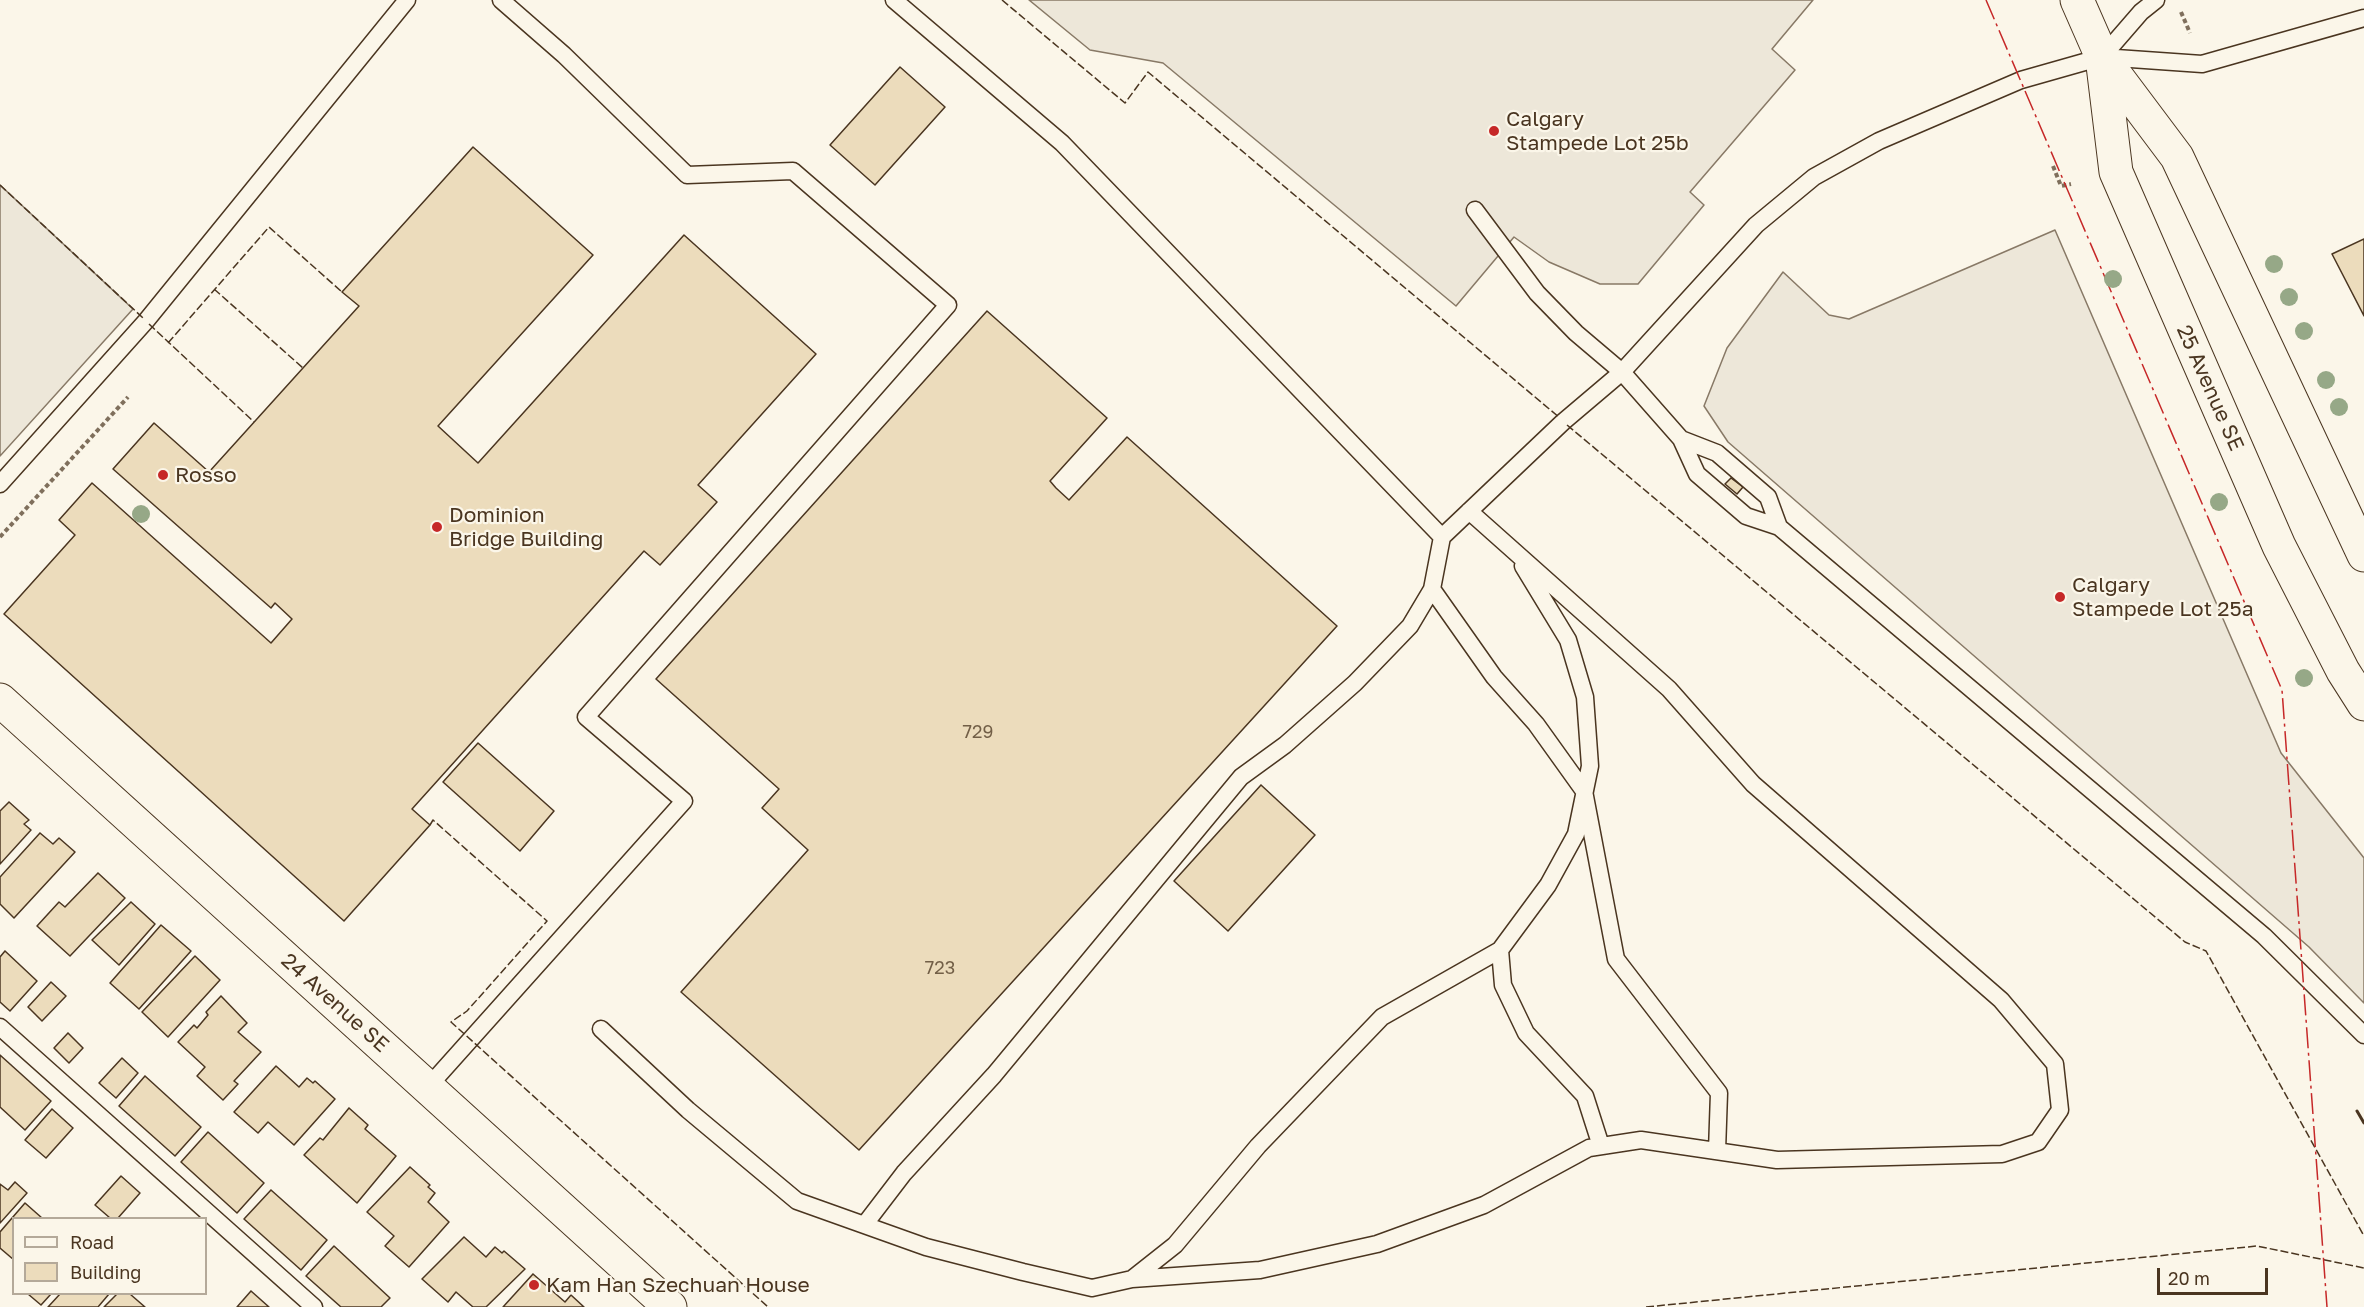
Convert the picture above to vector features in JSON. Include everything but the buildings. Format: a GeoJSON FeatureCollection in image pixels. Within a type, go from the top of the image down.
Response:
{"type":"FeatureCollection","features":[{"type":"Feature","properties":{"kind":"street","name":"25 Avenue SE"},"geometry":{"type":"LineString","coordinates":[[2077,0],[2102,57],[2177,157],[2364,555]]}},
{"type":"Feature","properties":{"kind":"street","name":"25 Avenue SE"},"geometry":{"type":"LineString","coordinates":[[2102,57],[2116,172],[2279,546],[2343,671],[2364,704]]}},
{"type":"Feature","properties":{"kind":"street","name":"24 Avenue SE"},"geometry":{"type":"LineString","coordinates":[[0,700],[670,1307]]}},
{"type":"Feature","properties":{"kind":"lane"},"geometry":{"type":"LineString","coordinates":[[0,484],[146,321],[407,0]]}},
{"type":"Feature","properties":{"kind":"lane"},"geometry":{"type":"LineString","coordinates":[[428,1087],[684,801],[586,717],[948,305],[793,171],[687,175],[564,55],[501,0]]}},
{"type":"Feature","properties":{"kind":"lane"},"geometry":{"type":"LineString","coordinates":[[894,0],[1062,143],[1442,537]]}},
{"type":"Feature","properties":{"kind":"lane"},"geometry":{"type":"LineString","coordinates":[[2102,57],[2141,12],[2156,0]]}},
{"type":"Feature","properties":{"kind":"lane"},"geometry":{"type":"LineString","coordinates":[[865,1224],[904,1173],[994,1075],[1241,777],[1285,745],[1355,683],[1410,626],[1432,589],[1442,537],[1563,422],[1622,372],[1756,225],[1814,177],[1878,141],[2021,80],[2102,57],[2202,64],[2364,18]]}},
{"type":"Feature","properties":{"kind":"lane"},"geometry":{"type":"LineString","coordinates":[[1475,210],[1537,293],[1576,333],[1622,372],[1681,439],[1697,474],[1746,516],[1779,526],[2264,936],[2364,1035]]}},
{"type":"Feature","properties":{"kind":"lane"},"geometry":{"type":"LineString","coordinates":[[1681,439],[1717,453],[1768,497],[1779,526]]}},
{"type":"Feature","properties":{"kind":"lane"},"geometry":{"type":"LineString","coordinates":[[601,1029],[688,1110],[797,1201],[926,1247],[1092,1288],[1132,1279],[1260,1270],[1377,1244],[1485,1205],[1589,1148],[1601,1146],[1641,1140],[1777,1160],[2002,1154],[2038,1142],[2060,1110],[2055,1064],[2001,1000],[1753,784],[1669,689],[1469,511]]}},
{"type":"Feature","properties":{"kind":"lane"},"geometry":{"type":"LineString","coordinates":[[1132,1279],[1175,1245],[1257,1146],[1382,1017],[1500,950],[1548,885],[1576,834],[1590,766],[1585,697],[1568,640],[1515,552]]}},
{"type":"Feature","properties":{"kind":"lane"},"geometry":{"type":"LineString","coordinates":[[1432,589],[1494,677],[1536,724],[1584,791],[1616,959],[1719,1093],[1717,1151]]}},
{"type":"Feature","properties":{"kind":"lane"},"geometry":{"type":"LineString","coordinates":[[1500,950],[1503,985],[1526,1033],[1585,1096],[1601,1146]]}},
{"type":"Feature","properties":{"kind":"lane"},"geometry":{"type":"LineString","coordinates":[[0,1027],[314,1307]]}},
{"type":"Feature","properties":{"kind":"path"},"geometry":{"type":"LineString","coordinates":[[2176,2],[2190,33]]}},
{"type":"Feature","properties":{"kind":"path"},"geometry":{"type":"LineString","coordinates":[[2053,166],[2061,186],[2071,183]]}},
{"type":"Feature","properties":{"kind":"path"},"geometry":{"type":"LineString","coordinates":[[0,537],[128,397]]}},
{"type":"Feature","properties":{"kind":"shaded area","name":"Calgary Stampede Lot 25b"},"geometry":{"type":"Polygon","coordinates":[[[1029,0],[1813,0],[1772,49],[1795,70],[1690,192],[1704,205],[1638,284],[1600,284],[1549,262],[1514,237],[1456,306],[1163,63],[1090,50],[1029,0]]]}},
{"type":"Feature","properties":{"kind":"shaded area"},"geometry":{"type":"Polygon","coordinates":[[[0,185],[133,309],[0,456],[0,185]]]}},
{"type":"Feature","properties":{"kind":"shaded area","name":"Calgary Stampede Lot 25a"},"geometry":{"type":"Polygon","coordinates":[[[2055,230],[2281,753],[2364,858],[2364,1003],[2309,947],[1728,442],[1704,406],[1727,348],[1783,272],[1829,315],[1849,319],[2055,230]]]}},
{"type":"Feature","properties":{"kind":"fence"},"geometry":{"type":"LineString","coordinates":[[1002,0],[1125,103],[1148,72],[1560,418]]}},
{"type":"Feature","properties":{"kind":"fence"},"geometry":{"type":"LineString","coordinates":[[0,185],[143,318]]}},
{"type":"Feature","properties":{"kind":"fence"},"geometry":{"type":"LineString","coordinates":[[168,343],[269,227],[342,292]]}},
{"type":"Feature","properties":{"kind":"fence"},"geometry":{"type":"LineString","coordinates":[[214,289],[303,368]]}},
{"type":"Feature","properties":{"kind":"fence"},"geometry":{"type":"LineString","coordinates":[[149,324],[254,422]]}},
{"type":"Feature","properties":{"kind":"fence"},"geometry":{"type":"LineString","coordinates":[[1567,425],[2185,942],[2206,951],[2364,1236]]}},
{"type":"Feature","properties":{"kind":"fence"},"geometry":{"type":"LineString","coordinates":[[430,825],[433,820],[547,921],[467,1011],[451,1022],[768,1307]]}},
{"type":"Feature","properties":{"kind":"fence"},"geometry":{"type":"LineString","coordinates":[[1646,1307],[2257,1246],[2364,1268]]}},
{"type":"Feature","properties":{"kind":"wall"},"geometry":{"type":"LineString","coordinates":[[2357,1111],[2364,1123]]}},
{"type":"Feature","properties":{"kind":"power"},"geometry":{"type":"LineString","coordinates":[[1986,0],[2282,690],[2327,1307]]}},
{"type":"Feature","properties":{"kind":"place","name":"Calgary Stampede Lot 25b"},"geometry":{"type":"Point","coordinates":[1494,131]}},
{"type":"Feature","properties":{"kind":"place","name":"Rosso"},"geometry":{"type":"Point","coordinates":[163,475]}},
{"type":"Feature","properties":{"kind":"place","name":"Dominion Bridge Building"},"geometry":{"type":"Point","coordinates":[437,527]}},
{"type":"Feature","properties":{"kind":"place","name":"Calgary Stampede Lot 25a"},"geometry":{"type":"Point","coordinates":[2060,597]}},
{"type":"Feature","properties":{"kind":"place","name":"Kam Han Szechuan House"},"geometry":{"type":"Point","coordinates":[534,1285]}}]}
